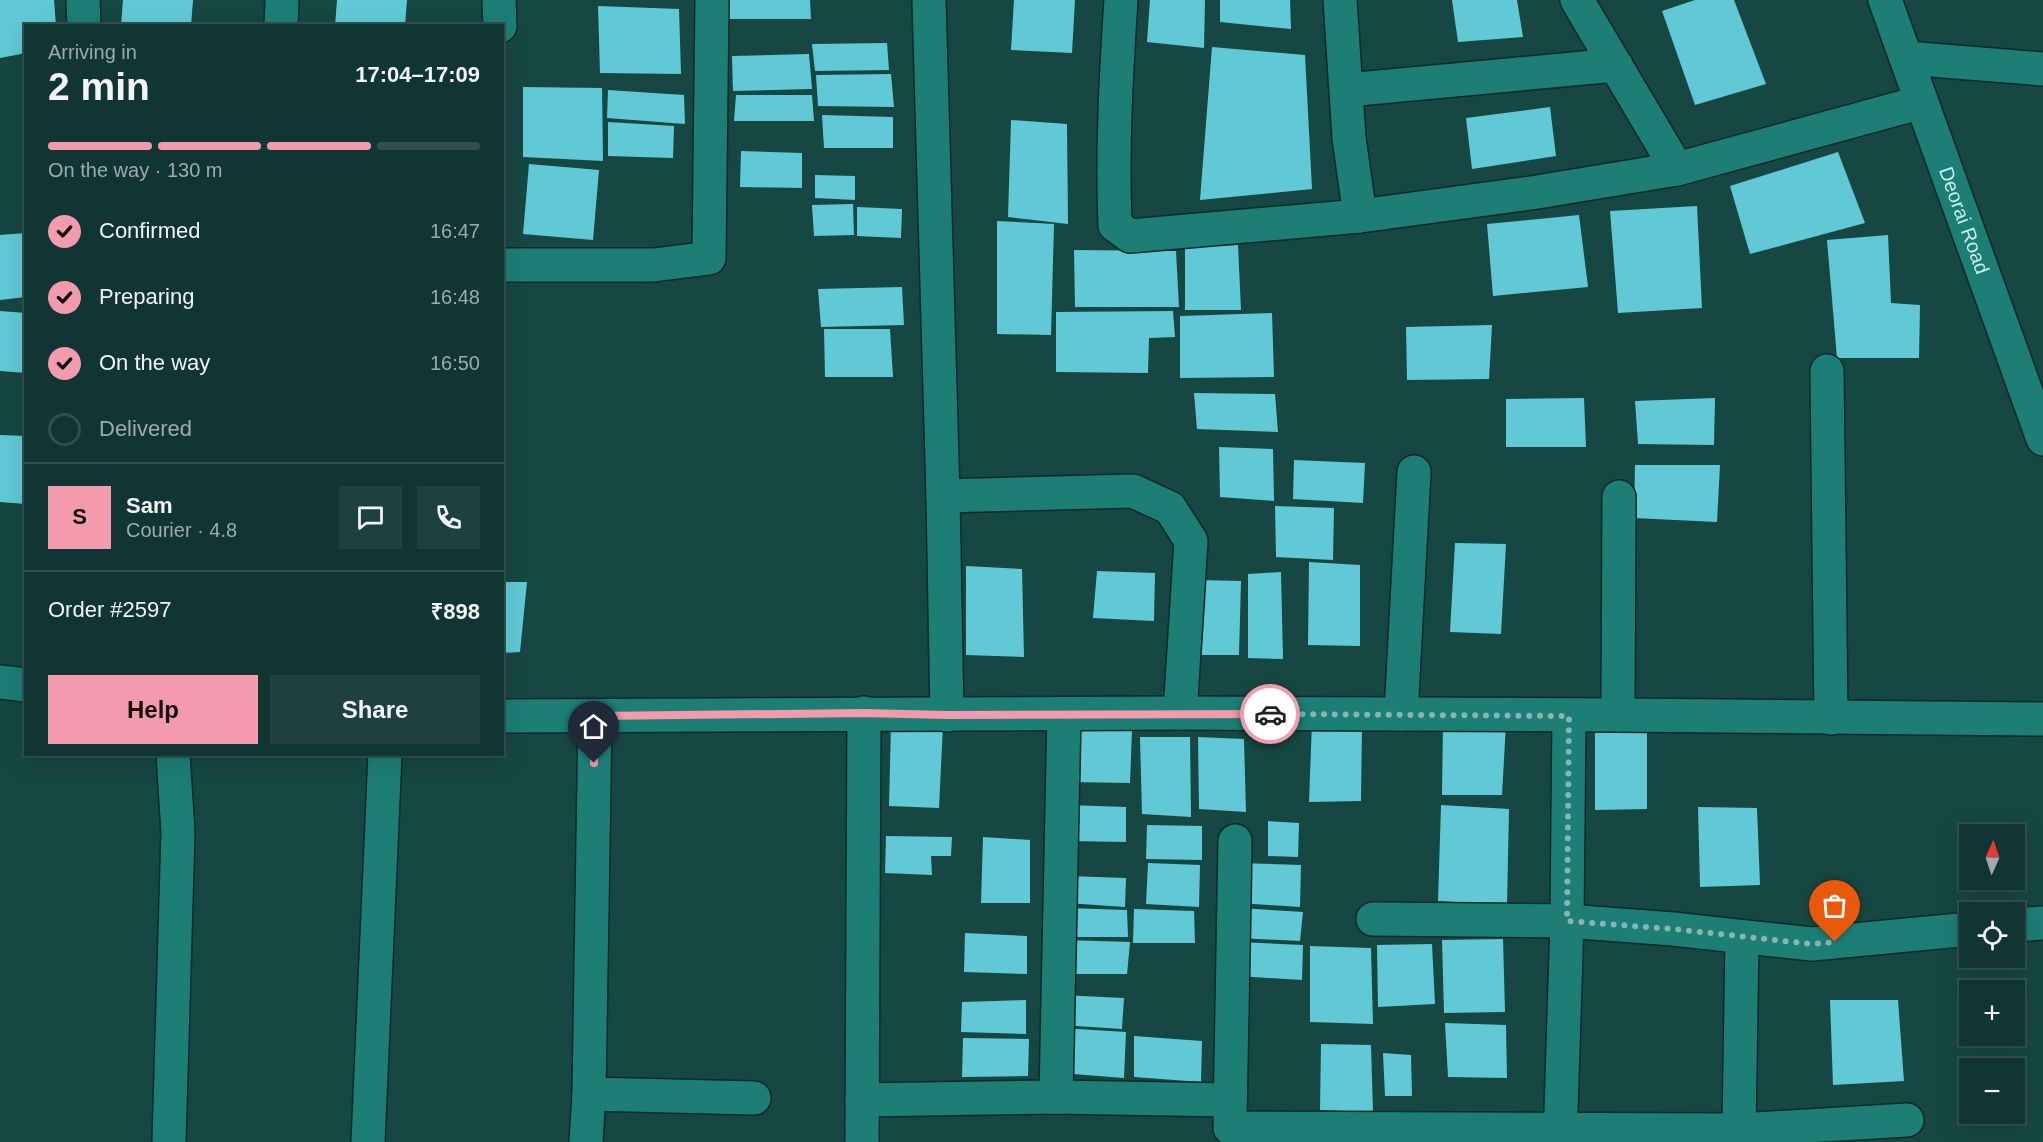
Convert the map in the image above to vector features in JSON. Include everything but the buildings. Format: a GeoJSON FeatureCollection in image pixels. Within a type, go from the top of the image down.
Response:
{"type":"FeatureCollection","features":[{"type":"Feature","properties":{"kind":"street"},"geometry":{"type":"LineString","coordinates":[[83,0],[84,24]]}},
{"type":"Feature","properties":{"kind":"street"},"geometry":{"type":"LineString","coordinates":[[281,24],[282,0]]}},
{"type":"Feature","properties":{"kind":"street"},"geometry":{"type":"LineString","coordinates":[[500,0],[500,24]]}},
{"type":"Feature","properties":{"kind":"street"},"geometry":{"type":"LineString","coordinates":[[504,265],[654,265],[709,258],[712,0]]}},
{"type":"Feature","properties":{"kind":"street"},"geometry":{"type":"LineString","coordinates":[[929,0],[947,715]]}},
{"type":"Feature","properties":{"kind":"street"},"geometry":{"type":"LineString","coordinates":[[1121,0],[1113,184],[1115,225],[1130,236],[1360,216],[1531,193],[1677,168],[1922,102]]}},
{"type":"Feature","properties":{"kind":"street"},"geometry":{"type":"LineString","coordinates":[[1340,0],[1349,138],[1360,216]]}},
{"type":"Feature","properties":{"kind":"street"},"geometry":{"type":"LineString","coordinates":[[1577,0],[1677,168]]}},
{"type":"Feature","properties":{"kind":"street","name":"Deorai Road"},"geometry":{"type":"LineString","coordinates":[[1885,0],[2037,407],[2043,439]]}},
{"type":"Feature","properties":{"kind":"street"},"geometry":{"type":"LineString","coordinates":[[1906,58],[2043,69]]}},
{"type":"Feature","properties":{"kind":"street"},"geometry":{"type":"LineString","coordinates":[[1347,90],[1616,65]]}},
{"type":"Feature","properties":{"kind":"street"},"geometry":{"type":"LineString","coordinates":[[1827,371],[1831,718]]}},
{"type":"Feature","properties":{"kind":"street"},"geometry":{"type":"LineString","coordinates":[[1401,714],[1414,472]]}},
{"type":"Feature","properties":{"kind":"street"},"geometry":{"type":"LineString","coordinates":[[943,496],[1133,491],[1170,508],[1191,541],[1180,713]]}},
{"type":"Feature","properties":{"kind":"street"},"geometry":{"type":"LineString","coordinates":[[1618,715],[1619,497]]}},
{"type":"Feature","properties":{"kind":"street"},"geometry":{"type":"LineString","coordinates":[[0,682],[24,685]]}},
{"type":"Feature","properties":{"kind":"street"},"geometry":{"type":"LineString","coordinates":[[862,1142],[864,713]]}},
{"type":"Feature","properties":{"kind":"street"},"geometry":{"type":"LineString","coordinates":[[504,716],[1180,713],[2043,719]]}},
{"type":"Feature","properties":{"kind":"street"},"geometry":{"type":"LineString","coordinates":[[1056,1097],[1064,714]]}},
{"type":"Feature","properties":{"kind":"street"},"geometry":{"type":"LineString","coordinates":[[586,1142],[589,1094],[595,716]]}},
{"type":"Feature","properties":{"kind":"street"},"geometry":{"type":"LineString","coordinates":[[1560,1135],[1567,921],[1569,716]]}},
{"type":"Feature","properties":{"kind":"street"},"geometry":{"type":"LineString","coordinates":[[169,1142],[178,832],[173,756]]}},
{"type":"Feature","properties":{"kind":"street"},"geometry":{"type":"LineString","coordinates":[[368,1142],[385,756]]}},
{"type":"Feature","properties":{"kind":"street"},"geometry":{"type":"LineString","coordinates":[[1229,1123],[1235,841]]}},
{"type":"Feature","properties":{"kind":"street"},"geometry":{"type":"LineString","coordinates":[[1373,919],[1567,921],[1812,944],[1959,930]]}},
{"type":"Feature","properties":{"kind":"street"},"geometry":{"type":"LineString","coordinates":[[2025,924],[2043,922]]}},
{"type":"Feature","properties":{"kind":"street"},"geometry":{"type":"LineString","coordinates":[[1739,1130],[1742,937]]}},
{"type":"Feature","properties":{"kind":"street"},"geometry":{"type":"LineString","coordinates":[[589,1094],[754,1098]]}},
{"type":"Feature","properties":{"kind":"street"},"geometry":{"type":"LineString","coordinates":[[862,1100],[1056,1097],[1229,1123],[1560,1135],[1739,1130],[1907,1120]]}},
{"type":"Feature","properties":{"kind":"way so far"},"geometry":{"type":"LineString","coordinates":[[1270,714],[1569,716],[1567,921],[1673,929],[1812,944],[1835,942]]}},
{"type":"Feature","properties":{"kind":"route"},"geometry":{"type":"LineString","coordinates":[[594,763],[595,716],[864,713],[1270,714]]}}]}
